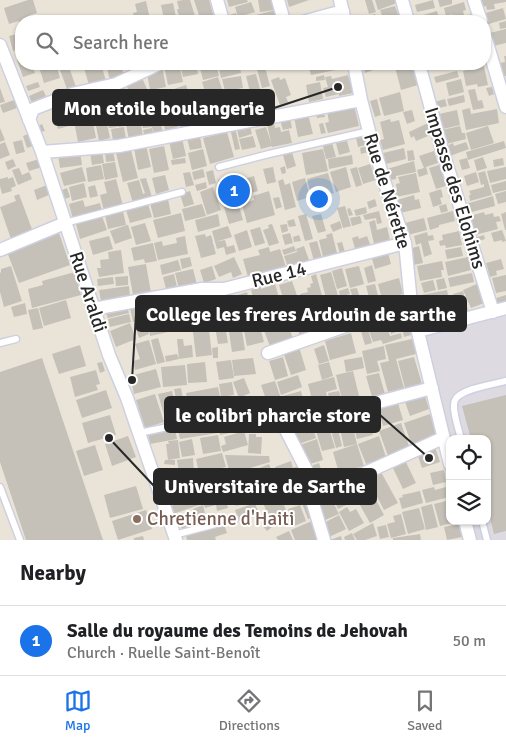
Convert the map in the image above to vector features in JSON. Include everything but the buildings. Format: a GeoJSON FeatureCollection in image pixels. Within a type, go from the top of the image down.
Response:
{"type":"FeatureCollection","features":[{"type":"Feature","properties":{"kind":"street"},"geometry":{"type":"LineString","coordinates":[[217,0],[221,15]]}},
{"type":"Feature","properties":{"kind":"street"},"geometry":{"type":"LineString","coordinates":[[278,0],[282,15]]}},
{"type":"Feature","properties":{"kind":"street"},"geometry":{"type":"LineString","coordinates":[[402,0],[406,15]]}},
{"type":"Feature","properties":{"kind":"street"},"geometry":{"type":"LineString","coordinates":[[474,0],[478,15]]}},
{"type":"Feature","properties":{"kind":"street"},"geometry":{"type":"LineString","coordinates":[[328,15],[343,11]]}},
{"type":"Feature","properties":{"kind":"street","name":"Rue Araldi"},"geometry":{"type":"LineString","coordinates":[[0,45],[42,152],[93,309],[140,433],[175,538]]}},
{"type":"Feature","properties":{"kind":"street"},"geometry":{"type":"LineString","coordinates":[[491,56],[506,107]]}},
{"type":"Feature","properties":{"kind":"street"},"geometry":{"type":"LineString","coordinates":[[29,120],[33,109],[72,94],[116,84],[146,70]]}},
{"type":"Feature","properties":{"kind":"street","name":"Rue de Nérette"},"geometry":{"type":"LineString","coordinates":[[355,70],[369,131],[405,243],[411,303],[446,449]]}},
{"type":"Feature","properties":{"kind":"street","name":"Impasse des Elohims"},"geometry":{"type":"LineString","coordinates":[[421,70],[441,146],[493,312]]}},
{"type":"Feature","properties":{"kind":"street"},"geometry":{"type":"LineString","coordinates":[[42,152],[120,146],[361,100]]}},
{"type":"Feature","properties":{"kind":"street"},"geometry":{"type":"LineString","coordinates":[[0,250],[65,223]]}},
{"type":"Feature","properties":{"kind":"street","name":"Rue 14"},"geometry":{"type":"LineString","coordinates":[[93,309],[202,289],[224,289],[405,243]]}},
{"type":"Feature","properties":{"kind":"street"},"geometry":{"type":"LineString","coordinates":[[268,353],[411,303]]}},
{"type":"Feature","properties":{"kind":"street"},"geometry":{"type":"LineString","coordinates":[[418,331],[506,308]]}},
{"type":"Feature","properties":{"kind":"street"},"geometry":{"type":"LineString","coordinates":[[324,540],[311,497],[307,471],[286,430],[287,428],[292,425],[432,388]]}},
{"type":"Feature","properties":{"kind":"street"},"geometry":{"type":"LineString","coordinates":[[311,497],[443,438]]}},
{"type":"Feature","properties":{"kind":"street"},"geometry":{"type":"LineString","coordinates":[[466,525],[470,540]]}},
{"type":"Feature","properties":{"kind":"lane"},"geometry":{"type":"LineString","coordinates":[[219,167],[369,131]]}},
{"type":"Feature","properties":{"kind":"lane"},"geometry":{"type":"LineString","coordinates":[[65,223],[182,192]]}},
{"type":"Feature","properties":{"kind":"lane"},"geometry":{"type":"LineString","coordinates":[[0,343],[16,339]]}},
{"type":"Feature","properties":{"kind":"lane"},"geometry":{"type":"LineString","coordinates":[[460,435],[454,409],[454,401],[458,396],[506,381]]}},
{"type":"Feature","properties":{"kind":"lane"},"geometry":{"type":"LineString","coordinates":[[140,433],[264,407]]}},
{"type":"Feature","properties":{"kind":"lane"},"geometry":{"type":"LineString","coordinates":[[0,488],[20,540]]}},
{"type":"Feature","properties":{"kind":"lane"},"geometry":{"type":"LineString","coordinates":[[175,538],[235,519]]}},
{"type":"Feature","properties":{"kind":"lane"},"geometry":{"type":"LineString","coordinates":[[483,525],[487,540]]}},
{"type":"Feature","properties":{"kind":"shaded area"},"geometry":{"type":"Polygon","coordinates":[[[506,311],[506,540],[474,540],[470,525],[491,525],[491,435],[449,435],[422,333],[506,311]]]}},
{"type":"Feature","properties":{"kind":"place","name":"Mon etoile boulangerie"},"geometry":{"type":"Point","coordinates":[338,87]}},
{"type":"Feature","properties":{"kind":"place","name":"Salle du royaume des Temoins de Jehovah"},"geometry":{"type":"Point","coordinates":[234,191]}},
{"type":"Feature","properties":{"kind":"place","name":"College les freres Ardouin de sarthe"},"geometry":{"type":"Point","coordinates":[132,380]}},
{"type":"Feature","properties":{"kind":"place","name":"Universitaire de Sarthe"},"geometry":{"type":"Point","coordinates":[109,438]}},
{"type":"Feature","properties":{"kind":"place","name":"le colibri pharcie store"},"geometry":{"type":"Point","coordinates":[429,458]}},
{"type":"Feature","properties":{"kind":"place","name":"Chretienne d'Haiti"},"geometry":{"type":"Point","coordinates":[137,519]}}]}
